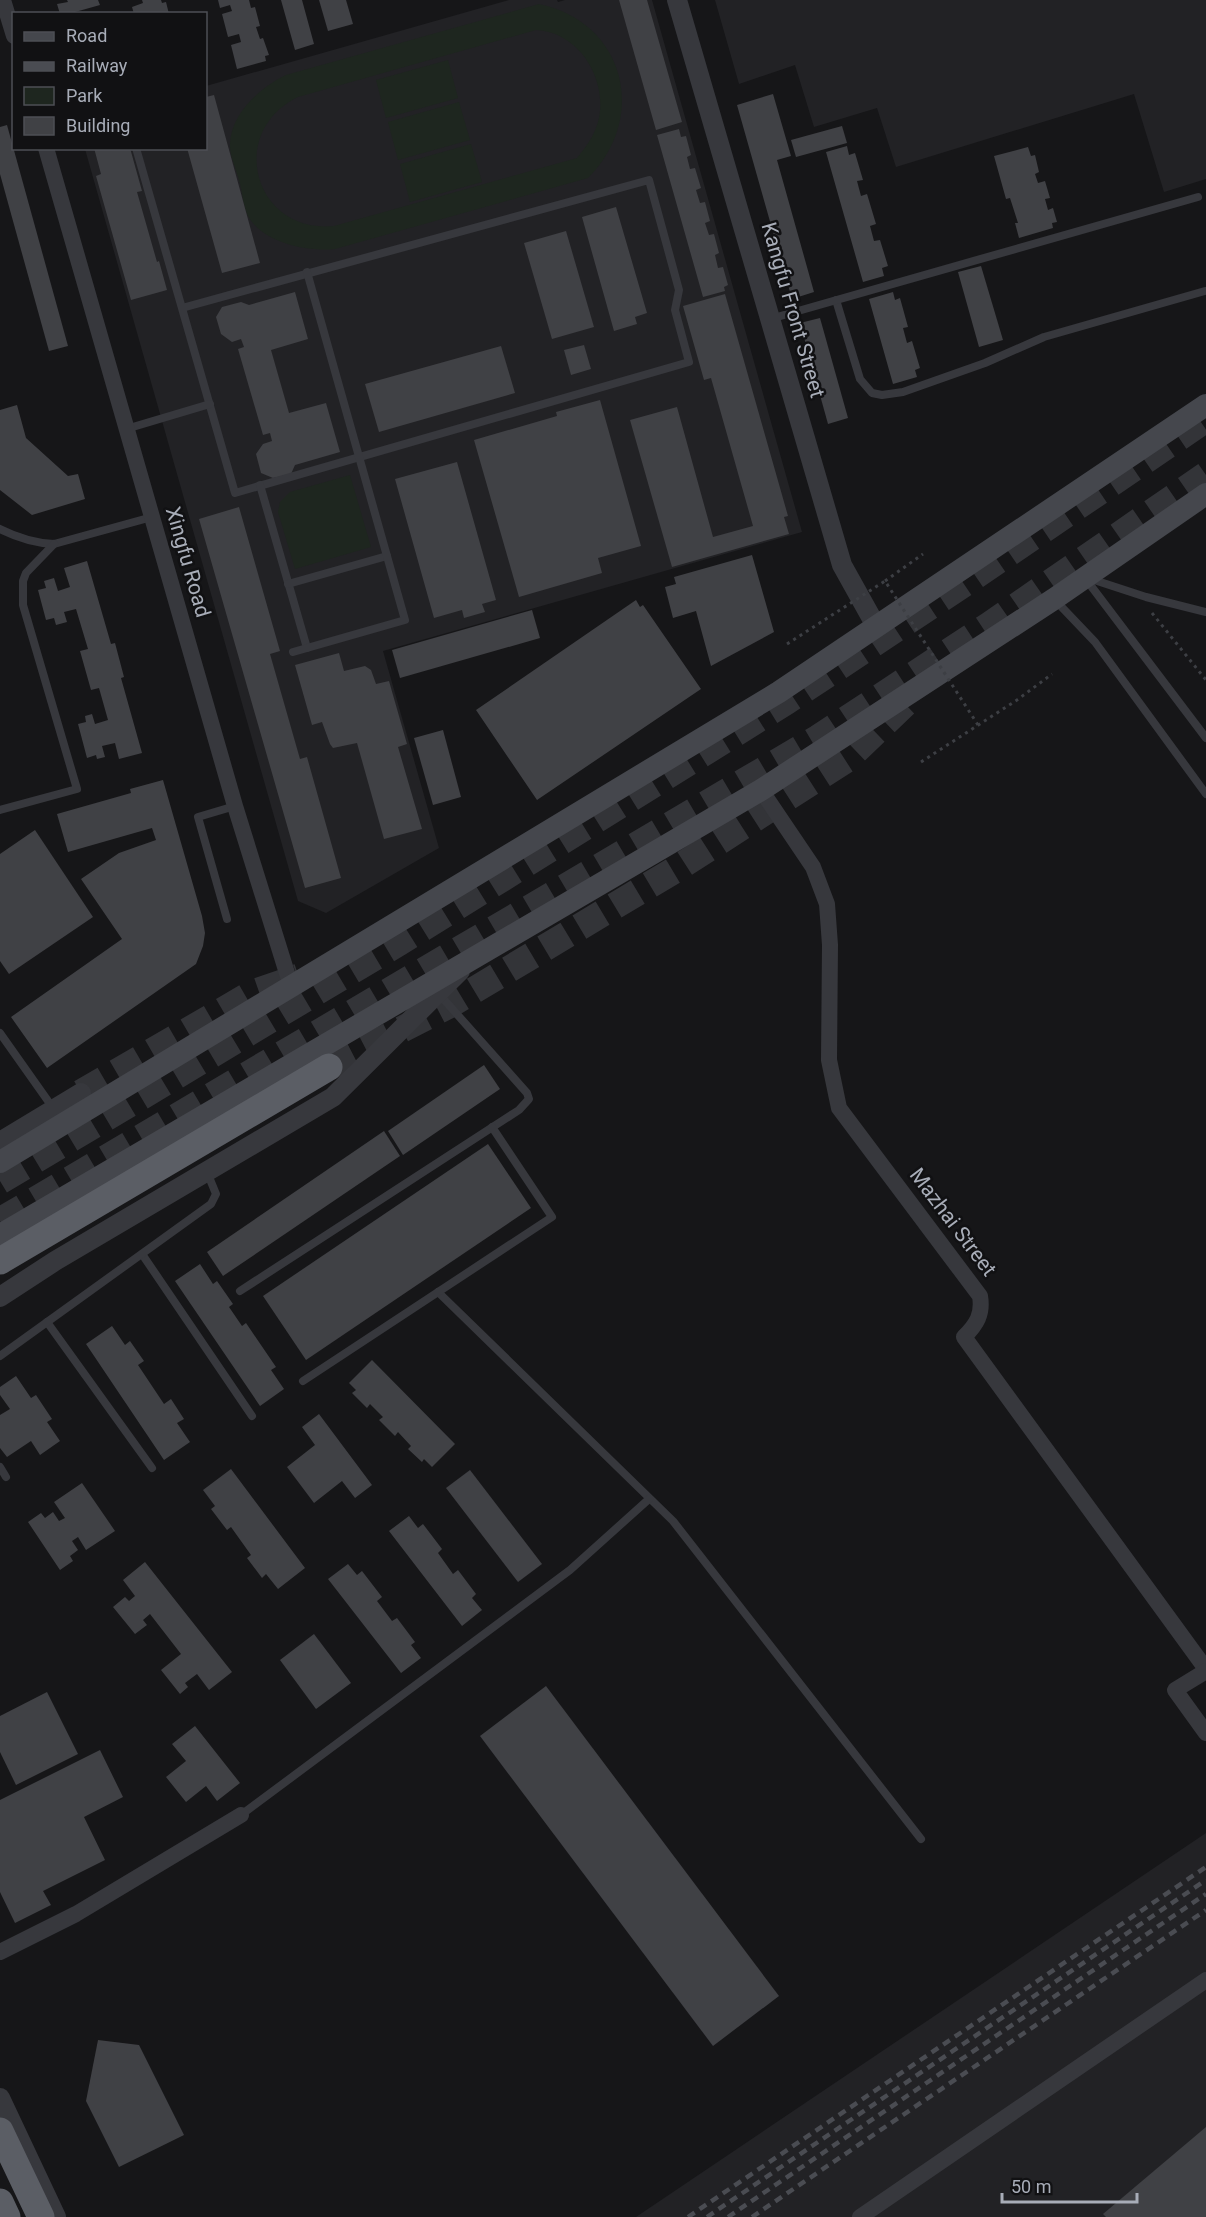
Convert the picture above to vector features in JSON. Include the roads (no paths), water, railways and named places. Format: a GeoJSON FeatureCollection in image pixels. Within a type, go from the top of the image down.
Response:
{"type":"FeatureCollection","features":[{"type":"Feature","properties":{"kind":"highway"},"geometry":{"type":"LineString","coordinates":[[0,1262],[329,1067]]}},
{"type":"Feature","properties":{"kind":"highway"},"geometry":{"type":"LineString","coordinates":[[0,2131],[41,2217]]}},
{"type":"Feature","properties":{"kind":"highway"},"geometry":{"type":"LineString","coordinates":[[0,2202],[7,2217]]}},
{"type":"Feature","properties":{"kind":"main road"},"geometry":{"type":"LineString","coordinates":[[0,1162],[779,692],[1206,405]]}},
{"type":"Feature","properties":{"kind":"main road"},"geometry":{"type":"LineString","coordinates":[[0,1235],[761,790],[1054,599],[1206,494]]}},
{"type":"Feature","properties":{"kind":"street"},"geometry":{"type":"LineString","coordinates":[[3,0],[12,29]]}},
{"type":"Feature","properties":{"kind":"street","name":"Kangfu Front Street"},"geometry":{"type":"LineString","coordinates":[[678,0],[842,565],[876,626]]}},
{"type":"Feature","properties":{"kind":"street","name":"Xingfu Road"},"geometry":{"type":"LineString","coordinates":[[47,150],[235,806],[291,986]]}},
{"type":"Feature","properties":{"kind":"street","name":"Mazhai Street"},"geometry":{"type":"LineString","coordinates":[[761,790],[813,867],[827,904],[830,945],[829,1060],[839,1108],[980,1296],[982,1310],[971,1330],[964,1337],[1206,1670],[1175,1690],[1206,1733]]}},
{"type":"Feature","properties":{"kind":"street"},"geometry":{"type":"LineString","coordinates":[[0,1297],[55,1261],[333,1097],[470,960]]}},
{"type":"Feature","properties":{"kind":"street"},"geometry":{"type":"LineString","coordinates":[[0,1142],[81,1093]]}},
{"type":"Feature","properties":{"kind":"street"},"geometry":{"type":"LineString","coordinates":[[0,1952],[76,1914],[241,1815]]}},
{"type":"Feature","properties":{"kind":"street"},"geometry":{"type":"LineString","coordinates":[[860,2217],[1206,1980]]}},
{"type":"Feature","properties":{"kind":"street"},"geometry":{"type":"LineString","coordinates":[[0,2098],[56,2217]]}},
{"type":"Feature","properties":{"kind":"lane"},"geometry":{"type":"LineString","coordinates":[[137,150],[235,493],[689,362],[675,310],[679,290],[649,180],[182,308]]}},
{"type":"Feature","properties":{"kind":"lane"},"geometry":{"type":"LineString","coordinates":[[770,319],[1198,197]]}},
{"type":"Feature","properties":{"kind":"lane"},"geometry":{"type":"LineString","coordinates":[[293,652],[405,620],[307,272]]}},
{"type":"Feature","properties":{"kind":"lane"},"geometry":{"type":"LineString","coordinates":[[836,300],[860,379],[872,393],[882,395],[903,392],[985,363],[1044,337],[1205,291]]}},
{"type":"Feature","properties":{"kind":"lane"},"geometry":{"type":"LineString","coordinates":[[126,429],[210,404]]}},
{"type":"Feature","properties":{"kind":"lane"},"geometry":{"type":"LineString","coordinates":[[260,486],[307,648]]}},
{"type":"Feature","properties":{"kind":"lane"},"geometry":{"type":"LineString","coordinates":[[0,529],[19,538],[54,544],[152,517]]}},
{"type":"Feature","properties":{"kind":"lane"},"geometry":{"type":"LineString","coordinates":[[0,810],[77,789],[23,604],[23,581],[26,573],[54,544]]}},
{"type":"Feature","properties":{"kind":"lane"},"geometry":{"type":"LineString","coordinates":[[288,584],[387,556]]}},
{"type":"Feature","properties":{"kind":"lane"},"geometry":{"type":"LineString","coordinates":[[1085,577],[1146,597],[1206,612]]}},
{"type":"Feature","properties":{"kind":"lane"},"geometry":{"type":"LineString","coordinates":[[1085,577],[1206,738]]}},
{"type":"Feature","properties":{"kind":"lane"},"geometry":{"type":"LineString","coordinates":[[1054,599],[1095,642],[1206,794]]}},
{"type":"Feature","properties":{"kind":"lane"},"geometry":{"type":"LineString","coordinates":[[227,919],[198,817],[235,806]]}},
{"type":"Feature","properties":{"kind":"lane"},"geometry":{"type":"LineString","coordinates":[[240,1291],[519,1110],[529,1099],[527,1093],[439,993]]}},
{"type":"Feature","properties":{"kind":"lane"},"geometry":{"type":"LineString","coordinates":[[0,1033],[54,1110]]}},
{"type":"Feature","properties":{"kind":"lane"},"geometry":{"type":"LineString","coordinates":[[303,1381],[552,1217],[492,1127]]}},
{"type":"Feature","properties":{"kind":"lane"},"geometry":{"type":"LineString","coordinates":[[0,1356],[211,1204],[216,1194],[207,1172]]}},
{"type":"Feature","properties":{"kind":"lane"},"geometry":{"type":"LineString","coordinates":[[142,1254],[252,1416]]}},
{"type":"Feature","properties":{"kind":"lane"},"geometry":{"type":"LineString","coordinates":[[438,1292],[673,1521],[921,1839]]}},
{"type":"Feature","properties":{"kind":"lane"},"geometry":{"type":"LineString","coordinates":[[47,1322],[152,1468]]}},
{"type":"Feature","properties":{"kind":"lane"},"geometry":{"type":"LineString","coordinates":[[0,1467],[6,1477]]}},
{"type":"Feature","properties":{"kind":"lane"},"geometry":{"type":"LineString","coordinates":[[241,1815],[570,1570],[649,1499]]}},
{"type":"Feature","properties":{"kind":"tunnel"},"geometry":{"type":"LineString","coordinates":[[0,1181],[400,942],[787,701],[1206,419]]}},
{"type":"Feature","properties":{"kind":"tunnel"},"geometry":{"type":"LineString","coordinates":[[0,1221],[818,738],[988,626],[1206,475]]}},
{"type":"Feature","properties":{"kind":"tunnel"},"geometry":{"type":"LineString","coordinates":[[329,1067],[451,1004],[673,871],[847,759],[913,696]]}},
{"type":"Feature","properties":{"kind":"tunnel"},"geometry":{"type":"LineString","coordinates":[[81,1093],[253,993],[299,977]]}},
{"type":"Feature","properties":{"kind":"railway"},"geometry":{"type":"LineString","coordinates":[[688,2217],[1206,1867]]}},
{"type":"Feature","properties":{"kind":"railway"},"geometry":{"type":"LineString","coordinates":[[707,2217],[1206,1880]]}},
{"type":"Feature","properties":{"kind":"railway"},"geometry":{"type":"LineString","coordinates":[[728,2217],[1206,1894]]}},
{"type":"Feature","properties":{"kind":"railway"},"geometry":{"type":"LineString","coordinates":[[752,2217],[1206,1910]]}}]}
